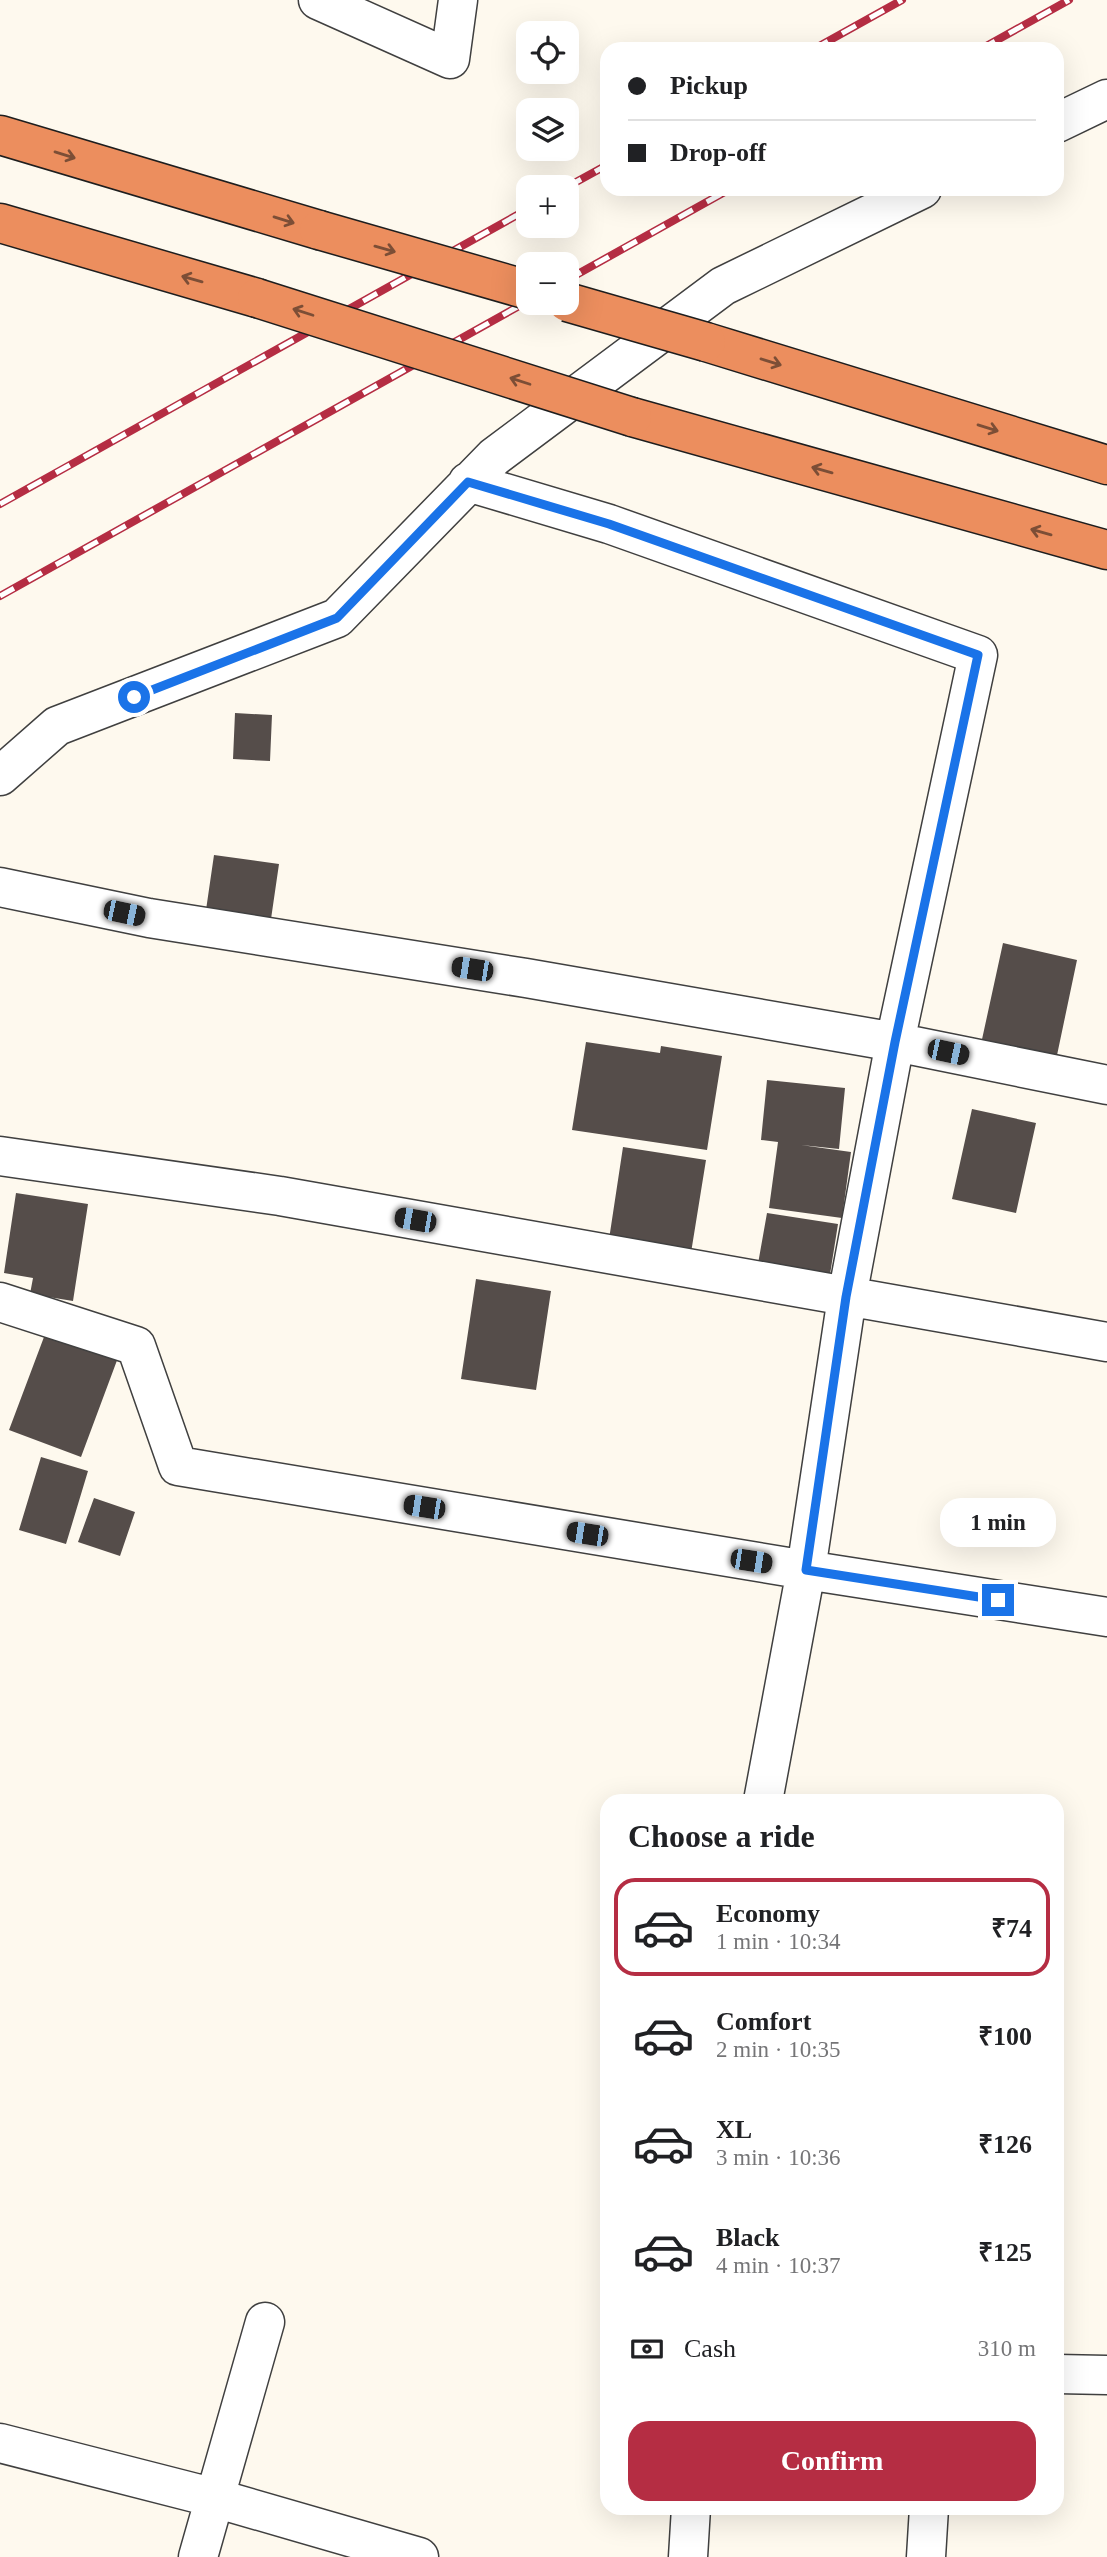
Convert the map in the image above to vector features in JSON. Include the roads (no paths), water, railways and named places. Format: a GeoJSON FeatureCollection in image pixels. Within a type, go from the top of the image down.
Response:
{"type":"FeatureCollection","features":[{"type":"Feature","properties":{"kind":"highway"},"geometry":{"type":"LineString","coordinates":[[0,135],[516,287]]}},
{"type":"Feature","properties":{"kind":"highway"},"geometry":{"type":"LineString","coordinates":[[0,223],[257,298],[632,417],[1107,550]]}},
{"type":"Feature","properties":{"kind":"highway"},"geometry":{"type":"LineString","coordinates":[[579,305],[1107,465]]}},
{"type":"Feature","properties":{"kind":"street"},"geometry":{"type":"LineString","coordinates":[[318,0],[450,58],[458,0]]}},
{"type":"Feature","properties":{"kind":"street"},"geometry":{"type":"LineString","coordinates":[[1064,120],[1107,99]]}},
{"type":"Feature","properties":{"kind":"street"},"geometry":{"type":"LineString","coordinates":[[0,776],[57,726],[337,618],[494,457],[723,286],[908,196]]}},
{"type":"Feature","properties":{"kind":"street"},"geometry":{"type":"LineString","coordinates":[[468,482],[609,524],[978,655],[895,1042],[846,1297],[806,1570],[764,1794]]}},
{"type":"Feature","properties":{"kind":"street"},"geometry":{"type":"LineString","coordinates":[[0,887],[149,918],[526,978],[895,1042],[1107,1085]]}},
{"type":"Feature","properties":{"kind":"street"},"geometry":{"type":"LineString","coordinates":[[0,1156],[280,1196],[1107,1342]]}},
{"type":"Feature","properties":{"kind":"street"},"geometry":{"type":"LineString","coordinates":[[0,1302],[136,1346],[178,1466],[806,1570],[1107,1616]]}},
{"type":"Feature","properties":{"kind":"street"},"geometry":{"type":"LineString","coordinates":[[198,2557],[265,2322]]}},
{"type":"Feature","properties":{"kind":"street"},"geometry":{"type":"LineString","coordinates":[[1064,2374],[1107,2375]]}},
{"type":"Feature","properties":{"kind":"street"},"geometry":{"type":"LineString","coordinates":[[0,2443],[215,2498],[419,2557]]}},
{"type":"Feature","properties":{"kind":"street"},"geometry":{"type":"LineString","coordinates":[[688,2557],[691,2515]]}},
{"type":"Feature","properties":{"kind":"street"},"geometry":{"type":"LineString","coordinates":[[926,2557],[929,2515]]}},
{"type":"Feature","properties":{"kind":"railway"},"geometry":{"type":"LineString","coordinates":[[827,42],[902,0]]}},
{"type":"Feature","properties":{"kind":"railway"},"geometry":{"type":"LineString","coordinates":[[994,42],[1069,0]]}},
{"type":"Feature","properties":{"kind":"railway"},"geometry":{"type":"LineString","coordinates":[[579,180],[600,169]]}},
{"type":"Feature","properties":{"kind":"railway"},"geometry":{"type":"LineString","coordinates":[[579,273],[717,196]]}},
{"type":"Feature","properties":{"kind":"railway"},"geometry":{"type":"LineString","coordinates":[[0,504],[516,216]]}},
{"type":"Feature","properties":{"kind":"railway"},"geometry":{"type":"LineString","coordinates":[[0,596],[516,308]]}}]}
